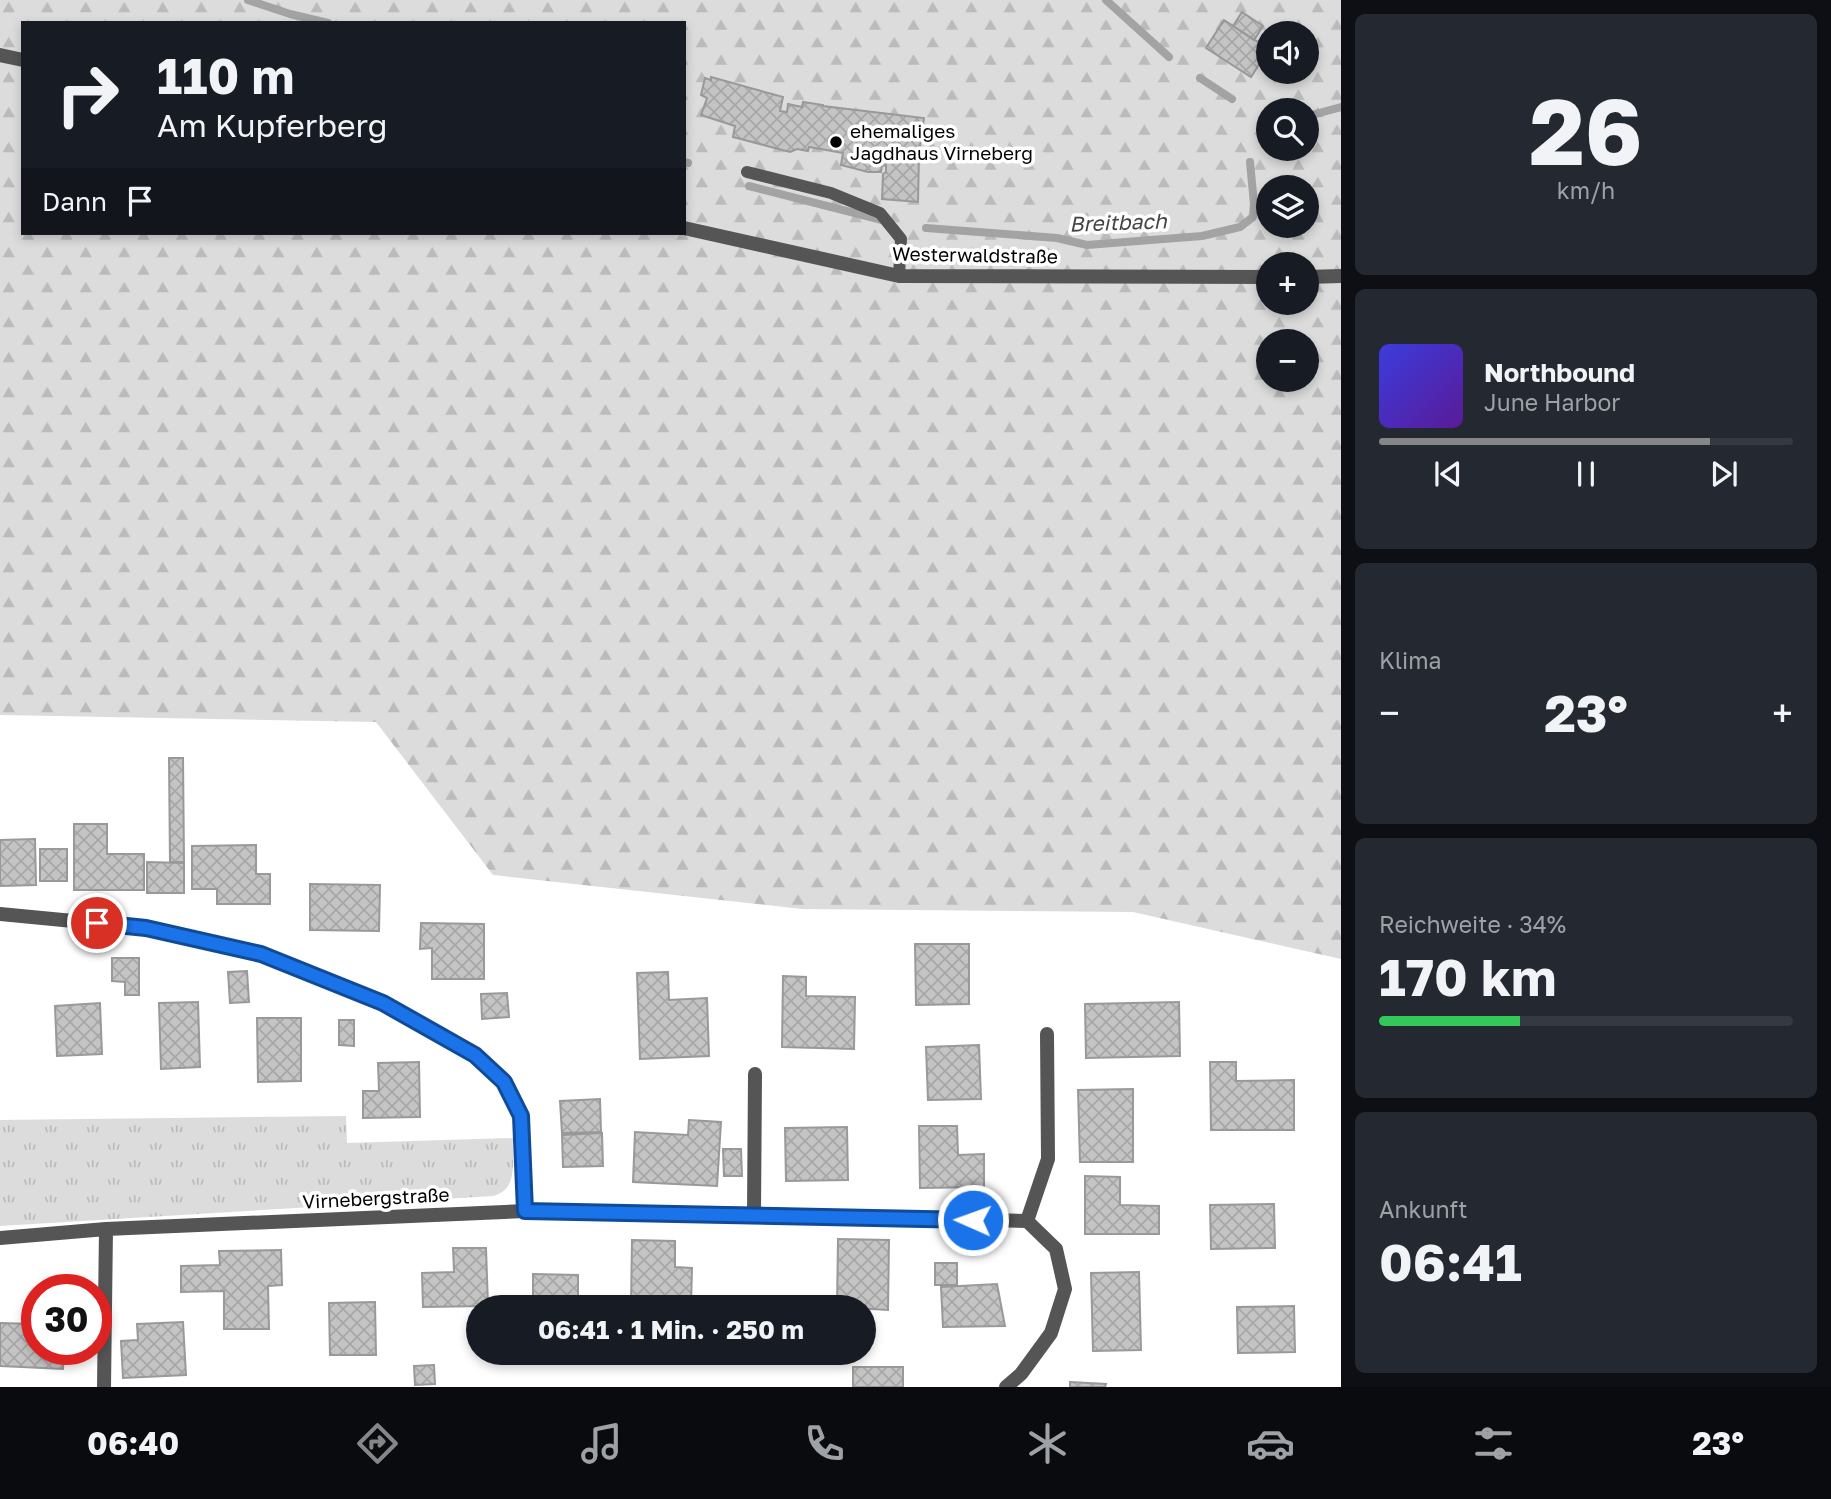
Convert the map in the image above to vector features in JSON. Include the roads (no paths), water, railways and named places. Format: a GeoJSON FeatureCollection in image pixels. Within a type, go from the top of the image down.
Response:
{"type":"FeatureCollection","features":[{"type":"Feature","properties":{"kind":"street"},"geometry":{"type":"LineString","coordinates":[[0,55],[21,60]]}},
{"type":"Feature","properties":{"kind":"street","name":"Westerwaldstraße"},"geometry":{"type":"LineString","coordinates":[[686,228],[899,276],[1256,277]]}},
{"type":"Feature","properties":{"kind":"street"},"geometry":{"type":"LineString","coordinates":[[1319,277],[1341,276]]}},
{"type":"Feature","properties":{"kind":"street"},"geometry":{"type":"LineString","coordinates":[[0,914],[146,928],[261,954],[383,1003],[475,1055],[504,1082],[521,1116],[525,1211]]}},
{"type":"Feature","properties":{"kind":"street"},"geometry":{"type":"LineString","coordinates":[[1006,1387],[1021,1374],[1051,1333],[1065,1289],[1056,1249],[1027,1221],[1048,1159],[1047,1034]]}},
{"type":"Feature","properties":{"kind":"street"},"geometry":{"type":"LineString","coordinates":[[754,1214],[755,1074]]}},
{"type":"Feature","properties":{"kind":"street","name":"Virnebergstraße"},"geometry":{"type":"LineString","coordinates":[[0,1238],[106,1229],[525,1211],[1027,1221]]}},
{"type":"Feature","properties":{"kind":"street"},"geometry":{"type":"LineString","coordinates":[[104,1387],[106,1229]]}},
{"type":"Feature","properties":{"kind":"lane"},"geometry":{"type":"LineString","coordinates":[[747,172],[831,193],[880,213],[901,239],[899,276]]}},
{"type":"Feature","properties":{"kind":"waterway"},"geometry":{"type":"LineString","coordinates":[[248,0],[320,21]]}},
{"type":"Feature","properties":{"kind":"waterway","name":"Breitbach"},"geometry":{"type":"LineString","coordinates":[[1106,0],[1169,57]]}},
{"type":"Feature","properties":{"kind":"waterway","name":"Breitbach"},"geometry":{"type":"LineString","coordinates":[[1200,78],[1232,99]]}},
{"type":"Feature","properties":{"kind":"waterway","name":"Breitbach"},"geometry":{"type":"LineString","coordinates":[[1319,113],[1341,107]]}},
{"type":"Feature","properties":{"kind":"waterway","name":"Breitbach"},"geometry":{"type":"LineString","coordinates":[[926,228],[1057,238],[1087,245],[1202,236],[1240,227],[1253,217],[1250,162]]}},
{"type":"Feature","properties":{"kind":"waterway","name":"Breitbach"},"geometry":{"type":"LineString","coordinates":[[749,186],[882,220]]}},
{"type":"Feature","properties":{"kind":"place","name":"ehemaliges Jagdhaus Virneberg"},"geometry":{"type":"Point","coordinates":[836,142]}}]}
